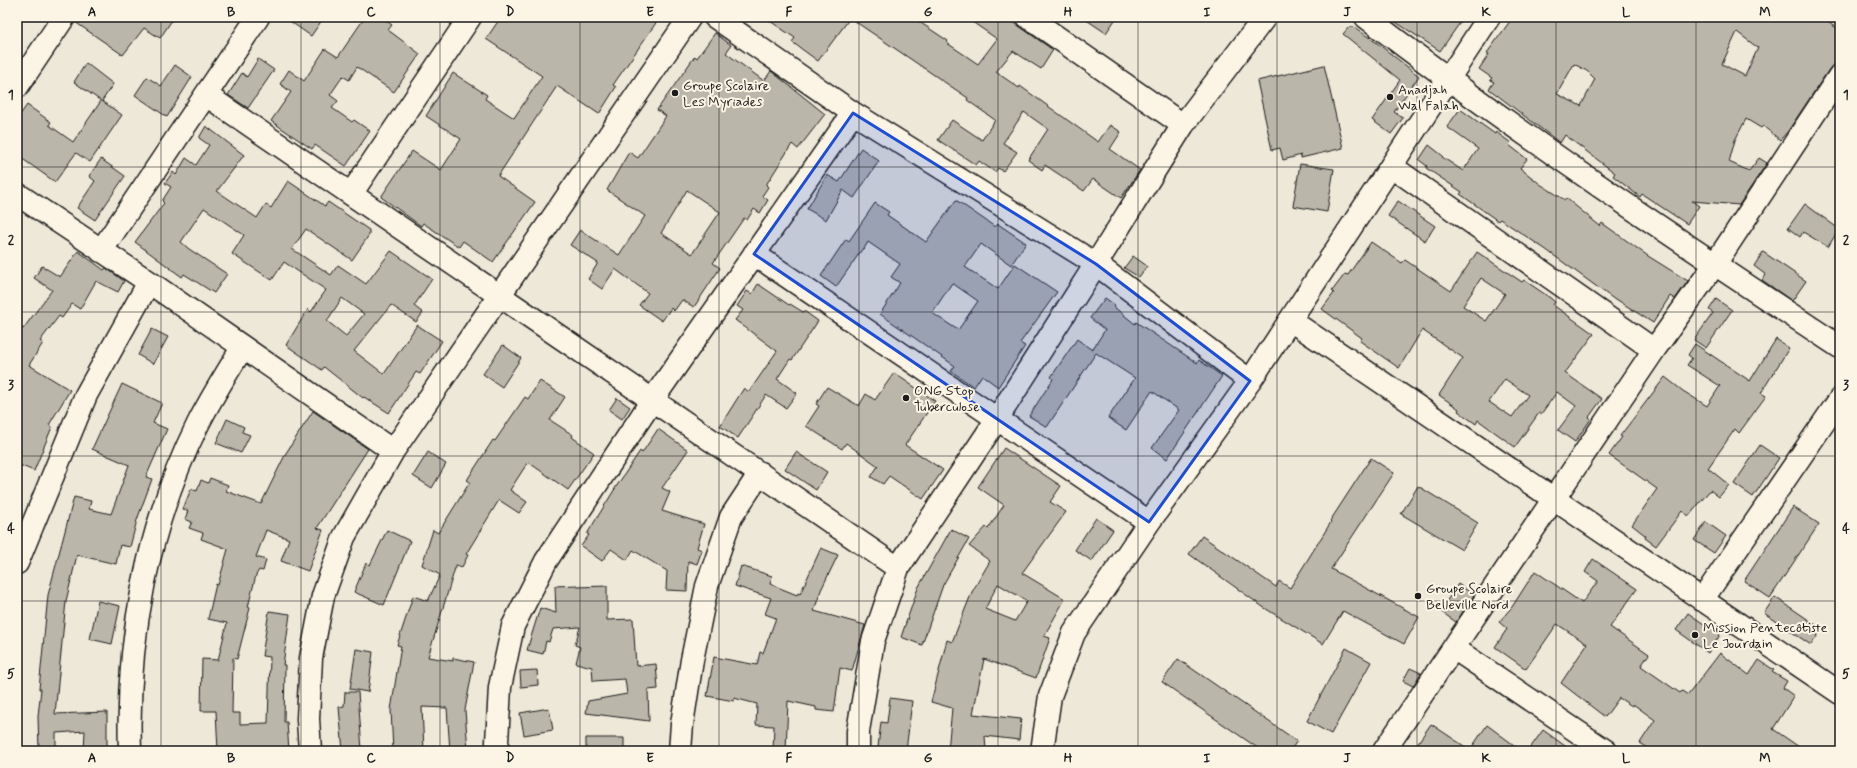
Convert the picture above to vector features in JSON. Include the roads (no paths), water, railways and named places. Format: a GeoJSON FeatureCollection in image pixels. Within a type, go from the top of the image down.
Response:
{"type":"FeatureCollection","features":[{"type":"Feature","properties":{"kind":"street"},"geometry":{"type":"LineString","coordinates":[[17,87],[64,17]]}},
{"type":"Feature","properties":{"kind":"street"},"geometry":{"type":"LineString","coordinates":[[101,251],[258,17]]}},
{"type":"Feature","properties":{"kind":"street"},"geometry":{"type":"LineString","coordinates":[[351,194],[470,17]]}},
{"type":"Feature","properties":{"kind":"street"},"geometry":{"type":"LineString","coordinates":[[310,751],[308,719],[311,658],[323,596],[344,537],[392,451],[690,17]]}},
{"type":"Feature","properties":{"kind":"street"},"geometry":{"type":"LineString","coordinates":[[715,17],[853,113],[1096,264],[1250,381]]}},
{"type":"Feature","properties":{"kind":"street"},"geometry":{"type":"LineString","coordinates":[[1028,17],[1183,125]]}},
{"type":"Feature","properties":{"kind":"street"},"geometry":{"type":"LineString","coordinates":[[858,751],[858,731],[873,641],[898,568],[997,419],[1183,125],[1265,17]]}},
{"type":"Feature","properties":{"kind":"street"},"geometry":{"type":"LineString","coordinates":[[1366,17],[1448,80],[1715,264],[1840,347]]}},
{"type":"Feature","properties":{"kind":"street"},"geometry":{"type":"LineString","coordinates":[[1042,751],[1050,696],[1074,633],[1148,522],[1250,381],[1489,17]]}},
{"type":"Feature","properties":{"kind":"street"},"geometry":{"type":"LineString","coordinates":[[1384,751],[1654,350],[1715,264],[1840,74]]}},
{"type":"Feature","properties":{"kind":"street"},"geometry":{"type":"LineString","coordinates":[[206,95],[653,399],[898,568]]}},
{"type":"Feature","properties":{"kind":"street"},"geometry":{"type":"LineString","coordinates":[[499,751],[497,742],[500,688],[513,626],[546,560],[653,399],[853,113]]}},
{"type":"Feature","properties":{"kind":"street"},"geometry":{"type":"LineString","coordinates":[[1392,166],[1654,350]]}},
{"type":"Feature","properties":{"kind":"street"},"geometry":{"type":"LineString","coordinates":[[17,194],[149,282],[392,451]]}},
{"type":"Feature","properties":{"kind":"street"},"geometry":{"type":"LineString","coordinates":[[754,254],[1148,522]]}},
{"type":"Feature","properties":{"kind":"street"},"geometry":{"type":"LineString","coordinates":[[17,563],[86,395],[149,282]]}},
{"type":"Feature","properties":{"kind":"street"},"geometry":{"type":"LineString","coordinates":[[1290,320],[1840,693]]}},
{"type":"Feature","properties":{"kind":"street"},"geometry":{"type":"LineString","coordinates":[[130,751],[129,715],[136,633],[150,552],[170,487],[198,424],[242,348]]}},
{"type":"Feature","properties":{"kind":"street"},"geometry":{"type":"LineString","coordinates":[[1702,600],[1840,399]]}},
{"type":"Feature","properties":{"kind":"street"},"geometry":{"type":"LineString","coordinates":[[680,751],[682,724],[692,660],[707,586],[731,518],[760,473]]}},
{"type":"Feature","properties":{"kind":"street"},"geometry":{"type":"LineString","coordinates":[[1454,649],[1606,751]]}},
{"type":"Feature","properties":{"kind":"place","name":"Groupe Scolaire Les Myriades"},"geometry":{"type":"Point","coordinates":[675,93]}},
{"type":"Feature","properties":{"kind":"place","name":"Anadjah Wal Falah"},"geometry":{"type":"Point","coordinates":[1390,97]}},
{"type":"Feature","properties":{"kind":"place","name":"ONG Stop Tuberculose"},"geometry":{"type":"Point","coordinates":[906,398]}},
{"type":"Feature","properties":{"kind":"place","name":"Groupe Scolaire Belleville Nord"},"geometry":{"type":"Point","coordinates":[1418,596]}},
{"type":"Feature","properties":{"kind":"place","name":"Mission Pentecôtiste Le Jourdain"},"geometry":{"type":"Point","coordinates":[1695,635]}}]}
